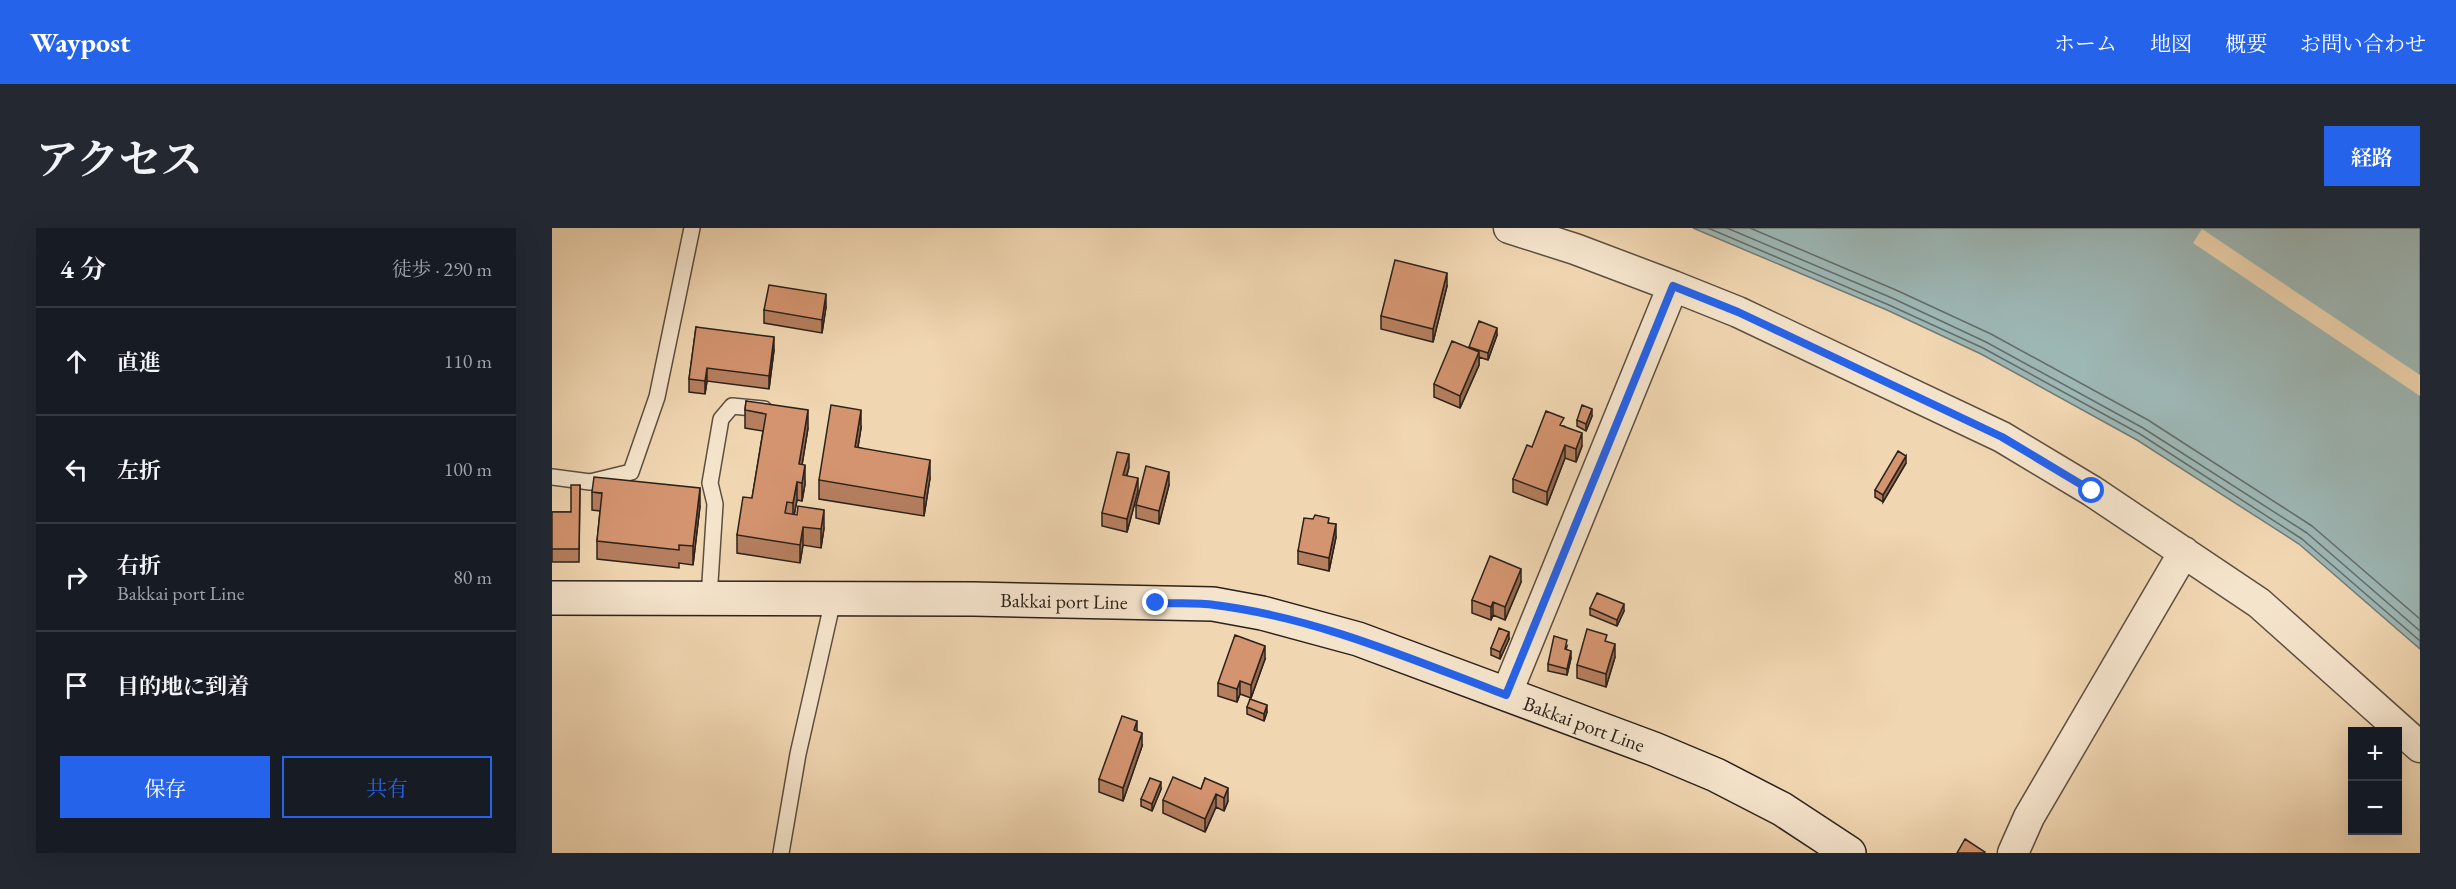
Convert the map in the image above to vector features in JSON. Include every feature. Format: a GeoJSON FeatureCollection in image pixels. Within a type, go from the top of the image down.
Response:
{"type":"FeatureCollection","features":[{"type":"Feature","properties":{"kind":"main road","name":"Bakkai port Line"},"geometry":{"type":"LineString","coordinates":[[552,598],[973,599],[1214,604],[1262,613],[1358,639],[1654,749],[1716,775],[1782,809],[1849,853]]}},
{"type":"Feature","properties":{"kind":"street"},"geometry":{"type":"LineString","coordinates":[[1509,228],[1575,249],[1738,312],[2002,437],[2092,491],[2259,603],[2420,747]]}},
{"type":"Feature","properties":{"kind":"street"},"geometry":{"type":"LineString","coordinates":[[1506,695],[1673,286]]}},
{"type":"Feature","properties":{"kind":"street"},"geometry":{"type":"LineString","coordinates":[[2013,853],[2029,817],[2184,552]]}},
{"type":"Feature","properties":{"kind":"lane"},"geometry":{"type":"LineString","coordinates":[[552,477],[590,482],[632,472],[657,397],[692,228]]}},
{"type":"Feature","properties":{"kind":"lane"},"geometry":{"type":"LineString","coordinates":[[709,598],[715,504],[710,483],[721,419],[732,406],[774,409]]}},
{"type":"Feature","properties":{"kind":"lane"},"geometry":{"type":"LineString","coordinates":[[781,853],[798,754],[834,600]]}},
{"type":"Feature","properties":{"kind":"water"},"geometry":{"type":"Polygon","coordinates":[[[1693,228],[2420,228],[2420,649],[2299,544],[2137,440],[1981,354],[1887,310],[1693,228]]]}},
{"type":"Feature","properties":{"kind":"pier"},"geometry":{"type":"Polygon","coordinates":[[[2202,229],[2420,375],[2420,396],[2193,243],[2202,229]]]}},
{"type":"Feature","properties":{"kind":"building"},"geometry":{"type":"Polygon","coordinates":[[[1395,260],[1447,273],[1433,329],[1381,316],[1395,260]]]}},
{"type":"Feature","properties":{"kind":"building"},"geometry":{"type":"Polygon","coordinates":[[[769,285],[826,294],[822,320],[764,310],[769,285]]]}},
{"type":"Feature","properties":{"kind":"building"},"geometry":{"type":"Polygon","coordinates":[[[1479,321],[1497,328],[1488,353],[1469,347],[1479,321]]]}},
{"type":"Feature","properties":{"kind":"building"},"geometry":{"type":"Polygon","coordinates":[[[696,327],[774,337],[769,376],[707,368],[705,381],[689,379],[696,327]]]}},
{"type":"Feature","properties":{"kind":"building"},"geometry":{"type":"Polygon","coordinates":[[[1452,341],[1479,352],[1460,396],[1434,384],[1452,341]]]}},
{"type":"Feature","properties":{"kind":"building"},"geometry":{"type":"Polygon","coordinates":[[[746,401],[808,410],[799,464],[805,465],[802,483],[797,482],[793,503],[787,502],[785,513],[797,515],[798,506],[824,510],[821,529],[803,527],[800,545],[737,535],[743,497],[752,498],[766,414],[745,410],[746,401]]]}},
{"type":"Feature","properties":{"kind":"building"},"geometry":{"type":"Polygon","coordinates":[[[831,405],[861,410],[855,447],[930,460],[924,498],[819,480],[831,405]]]}},
{"type":"Feature","properties":{"kind":"building"},"geometry":{"type":"Polygon","coordinates":[[[1582,405],[1592,409],[1586,424],[1577,420],[1582,405]]]}},
{"type":"Feature","properties":{"kind":"building"},"geometry":{"type":"Polygon","coordinates":[[[1546,411],[1564,418],[1560,425],[1582,433],[1576,449],[1565,445],[1547,492],[1513,479],[1527,445],[1532,447],[1546,411]]]}},
{"type":"Feature","properties":{"kind":"building"},"geometry":{"type":"Polygon","coordinates":[[[1898,451],[1906,456],[1883,495],[1875,490],[1898,451]]]}},
{"type":"Feature","properties":{"kind":"building"},"geometry":{"type":"Polygon","coordinates":[[[1117,452],[1129,454],[1123,475],[1138,478],[1127,519],[1102,513],[1117,452]]]}},
{"type":"Feature","properties":{"kind":"building"},"geometry":{"type":"Polygon","coordinates":[[[1146,466],[1169,472],[1159,511],[1136,505],[1146,466]]]}},
{"type":"Feature","properties":{"kind":"building"},"geometry":{"type":"Polygon","coordinates":[[[594,477],[700,488],[693,546],[679,545],[679,550],[597,541],[602,493],[592,492],[594,477]]]}},
{"type":"Feature","properties":{"kind":"building"},"geometry":{"type":"Polygon","coordinates":[[[571,485],[580,485],[579,549],[552,549],[552,512],[571,512],[571,485]]]}},
{"type":"Feature","properties":{"kind":"building"},"geometry":{"type":"Polygon","coordinates":[[[1315,515],[1329,518],[1328,523],[1336,524],[1329,558],[1298,551],[1304,518],[1313,519],[1315,515]]]}},
{"type":"Feature","properties":{"kind":"building"},"geometry":{"type":"Polygon","coordinates":[[[1490,556],[1521,569],[1505,607],[1493,602],[1491,607],[1472,600],[1490,556]]]}},
{"type":"Feature","properties":{"kind":"building"},"geometry":{"type":"Polygon","coordinates":[[[1597,593],[1624,604],[1617,620],[1590,608],[1597,593]]]}},
{"type":"Feature","properties":{"kind":"building"},"geometry":{"type":"Polygon","coordinates":[[[1499,628],[1509,632],[1500,652],[1491,648],[1499,628]]]}},
{"type":"Feature","properties":{"kind":"building"},"geometry":{"type":"Polygon","coordinates":[[[1587,629],[1607,635],[1605,641],[1615,644],[1606,674],[1577,665],[1587,629]]]}},
{"type":"Feature","properties":{"kind":"building"},"geometry":{"type":"Polygon","coordinates":[[[1235,635],[1265,646],[1251,685],[1240,681],[1237,689],[1218,683],[1235,635]]]}},
{"type":"Feature","properties":{"kind":"building"},"geometry":{"type":"Polygon","coordinates":[[[1554,636],[1567,640],[1565,649],[1571,651],[1567,669],[1548,664],[1554,636]]]}},
{"type":"Feature","properties":{"kind":"building"},"geometry":{"type":"Polygon","coordinates":[[[1250,699],[1267,705],[1264,714],[1247,707],[1250,699]]]}},
{"type":"Feature","properties":{"kind":"building"},"geometry":{"type":"Polygon","coordinates":[[[1122,716],[1137,721],[1134,730],[1142,733],[1123,788],[1099,779],[1122,716]]]}},
{"type":"Feature","properties":{"kind":"building"},"geometry":{"type":"Polygon","coordinates":[[[1173,777],[1201,789],[1205,778],[1228,788],[1224,798],[1216,794],[1205,819],[1163,800],[1173,777]]]}},
{"type":"Feature","properties":{"kind":"building"},"geometry":{"type":"Polygon","coordinates":[[[1150,778],[1161,782],[1152,804],[1141,799],[1150,778]]]}},
{"type":"Feature","properties":{"kind":"building"},"geometry":{"type":"Polygon","coordinates":[[[1965,839],[1985,852],[1957,853],[1965,839]]]}},
{"type":"Feature","properties":{"kind":"route"},"geometry":{"type":"LineString","coordinates":[[1156,603],[1214,604],[1313,626],[1358,639],[1506,695],[1673,286],[1738,312],[1920,396],[2002,437],[2092,491]]}}]}
